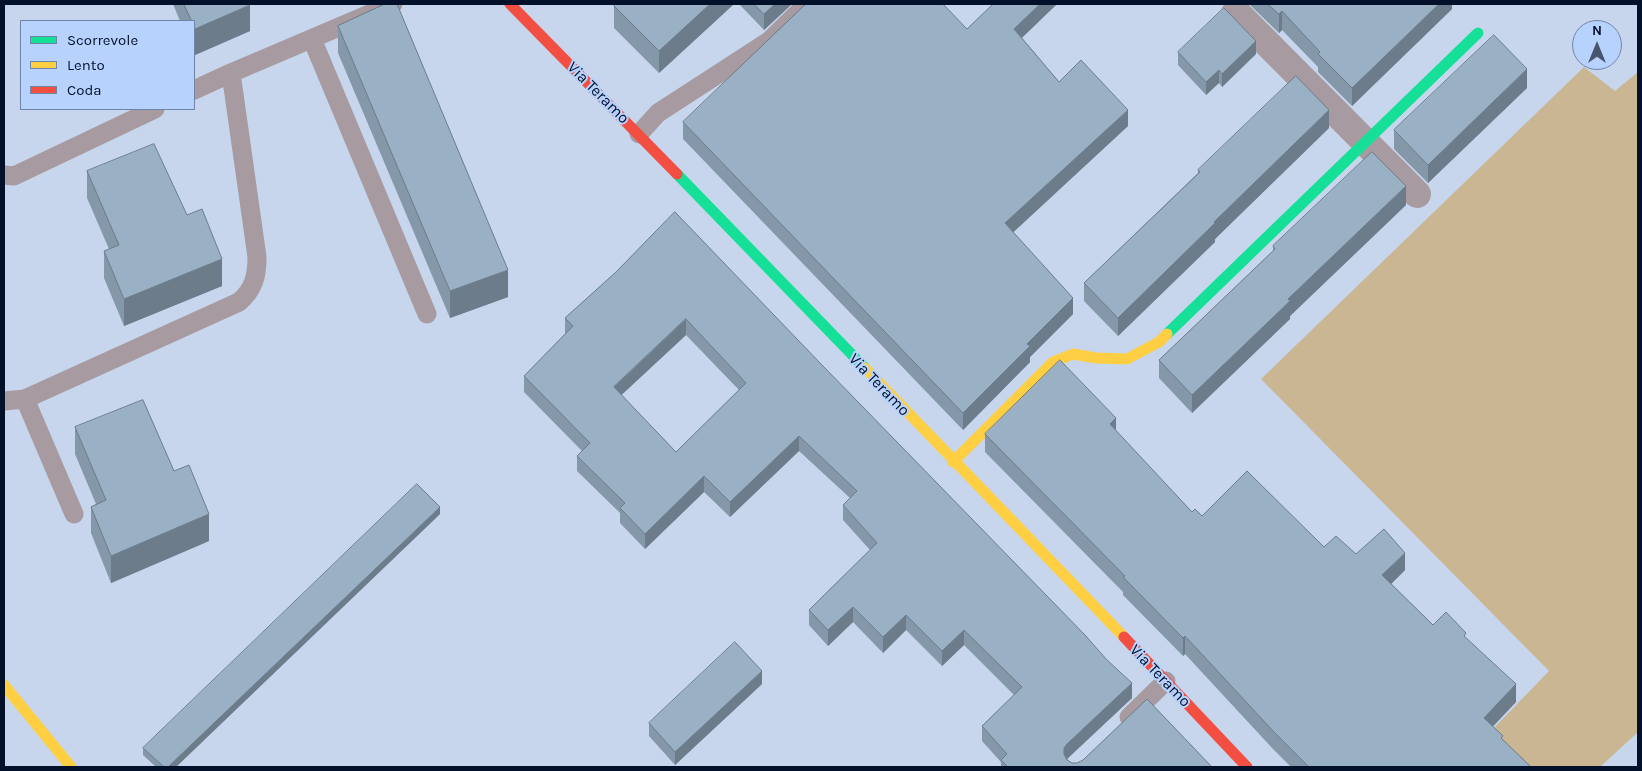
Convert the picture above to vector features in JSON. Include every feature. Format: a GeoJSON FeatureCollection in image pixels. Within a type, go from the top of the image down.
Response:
{"type":"FeatureCollection","features":[{"type":"Feature","properties":{"kind":"street","name":"Via Teramo"},"geometry":{"type":"LineString","coordinates":[[510,4],[639,134],[1247,767]]}},
{"type":"Feature","properties":{"kind":"street"},"geometry":{"type":"LineString","coordinates":[[1236,12],[1416,194]]}},
{"type":"Feature","properties":{"kind":"street"},"geometry":{"type":"LineString","coordinates":[[953,462],[1053,362],[1073,354],[1096,358],[1127,359],[1160,342],[1478,33]]}},
{"type":"Feature","properties":{"kind":"street"},"geometry":{"type":"LineString","coordinates":[[4,685],[71,767]]}},
{"type":"Feature","properties":{"kind":"lane"},"geometry":{"type":"LineString","coordinates":[[195,90],[393,4]]}},
{"type":"Feature","properties":{"kind":"lane"},"geometry":{"type":"LineString","coordinates":[[639,134],[658,113],[769,41],[807,4]]}},
{"type":"Feature","properties":{"kind":"lane"},"geometry":{"type":"LineString","coordinates":[[312,39],[427,314]]}},
{"type":"Feature","properties":{"kind":"lane"},"geometry":{"type":"LineString","coordinates":[[4,402],[25,399],[239,302],[248,294],[254,281],[257,256],[231,73]]}},
{"type":"Feature","properties":{"kind":"lane"},"geometry":{"type":"LineString","coordinates":[[4,175],[14,176],[153,110]]}},
{"type":"Feature","properties":{"kind":"lane"},"geometry":{"type":"LineString","coordinates":[[25,399],[74,514]]}},
{"type":"Feature","properties":{"kind":"lane"},"geometry":{"type":"LineString","coordinates":[[1118,726],[1166,682]]}},
{"type":"Feature","properties":{"kind":"shaded area"},"geometry":{"type":"Polygon","coordinates":[[[1581,70],[1588,70],[1615,91],[1638,72],[1638,732],[1600,767],[1525,767],[1490,732],[1549,671],[1261,379],[1581,70]]]}},
{"type":"Feature","properties":{"kind":"building"},"geometry":{"type":"Polygon","coordinates":[[[184,4],[250,4],[195,29],[195,20],[192,20],[184,4]]]}},
{"type":"Feature","properties":{"kind":"building"},"geometry":{"type":"Polygon","coordinates":[[[385,4],[397,4],[508,270],[450,291],[338,26],[385,4]]]}},
{"type":"Feature","properties":{"kind":"building"},"geometry":{"type":"Polygon","coordinates":[[[616,4],[710,4],[659,51],[614,6],[616,4]]]}},
{"type":"Feature","properties":{"kind":"building"},"geometry":{"type":"Polygon","coordinates":[[[754,4],[775,4],[764,14],[754,4]]]}},
{"type":"Feature","properties":{"kind":"building"},"geometry":{"type":"Polygon","coordinates":[[[806,4],[943,4],[967,29],[993,4],[1040,4],[1014,29],[1059,82],[1081,60],[1128,110],[1005,223],[1073,298],[1027,344],[1030,346],[963,413],[683,122],[806,4]]]}},
{"type":"Feature","properties":{"kind":"building"},"geometry":{"type":"Polygon","coordinates":[[[1268,4],[1439,4],[1352,88],[1318,54],[1320,52],[1282,11],[1279,14],[1268,4]]]}},
{"type":"Feature","properties":{"kind":"building"},"geometry":{"type":"Polygon","coordinates":[[[1224,8],[1256,41],[1222,74],[1219,70],[1206,82],[1178,52],[1224,8]]]}},
{"type":"Feature","properties":{"kind":"building"},"geometry":{"type":"Polygon","coordinates":[[[1494,35],[1527,69],[1428,165],[1394,130],[1494,35]]]}},
{"type":"Feature","properties":{"kind":"building"},"geometry":{"type":"Polygon","coordinates":[[[1296,76],[1329,110],[1118,318],[1084,283],[1200,172],[1198,170],[1296,76]]]}},
{"type":"Feature","properties":{"kind":"building"},"geometry":{"type":"Polygon","coordinates":[[[154,144],[187,215],[202,209],[222,259],[124,299],[104,251],[119,245],[87,171],[154,144]]]}},
{"type":"Feature","properties":{"kind":"building"},"geometry":{"type":"Polygon","coordinates":[[[1372,152],[1406,186],[1288,299],[1290,301],[1192,395],[1159,360],[1275,249],[1273,246],[1372,152]]]}},
{"type":"Feature","properties":{"kind":"building"},"geometry":{"type":"Polygon","coordinates":[[[675,212],[1085,635],[1106,659],[1132,683],[1067,744],[1064,748],[1064,754],[1067,760],[1077,763],[1083,760],[1147,699],[1212,767],[1008,767],[1001,760],[1007,754],[982,726],[1022,687],[964,630],[942,651],[906,615],[883,637],[853,607],[828,630],[809,610],[877,543],[843,505],[857,491],[799,436],[730,502],[704,476],[645,534],[620,508],[625,503],[577,456],[590,443],[524,376],[573,326],[565,318],[616,272],[675,212]],[[686,319],[614,387],[676,452],[746,383],[686,319]]]}},
{"type":"Feature","properties":{"kind":"building"},"geometry":{"type":"Polygon","coordinates":[[[1060,360],[1116,418],[1110,424],[1192,512],[1195,509],[1202,516],[1247,471],[1324,547],[1336,536],[1356,554],[1384,529],[1405,553],[1382,575],[1433,625],[1446,612],[1466,633],[1464,636],[1516,684],[1484,718],[1503,736],[1501,738],[1531,767],[1309,767],[1185,636],[1183,638],[1123,577],[1125,576],[985,434],[1060,360]]]}},
{"type":"Feature","properties":{"kind":"building"},"geometry":{"type":"Polygon","coordinates":[[[143,400],[174,471],[189,465],[209,514],[111,556],[91,507],[106,500],[75,427],[143,400]]]}},
{"type":"Feature","properties":{"kind":"building"},"geometry":{"type":"Polygon","coordinates":[[[417,484],[440,507],[168,767],[164,767],[143,748],[417,484]]]}},
{"type":"Feature","properties":{"kind":"building"},"geometry":{"type":"Polygon","coordinates":[[[735,642],[762,671],[675,752],[649,723],[735,642]]]}},
{"type":"Feature","properties":{"kind":"traffic: fast"},"geometry":{"type":"LineString","coordinates":[[1167,334],[1478,33]]}},
{"type":"Feature","properties":{"kind":"traffic: fast"},"geometry":{"type":"LineString","coordinates":[[677,174],[865,368]]}},
{"type":"Feature","properties":{"kind":"traffic: slow"},"geometry":{"type":"LineString","coordinates":[[953,462],[1053,362],[1073,354],[1096,358],[1127,359],[1159,342],[1167,334]]}},
{"type":"Feature","properties":{"kind":"traffic: slow"},"geometry":{"type":"LineString","coordinates":[[865,368],[1124,637]]}},
{"type":"Feature","properties":{"kind":"traffic: slow"},"geometry":{"type":"LineString","coordinates":[[4,685],[71,767]]}},
{"type":"Feature","properties":{"kind":"traffic: jam"},"geometry":{"type":"LineString","coordinates":[[510,4],[677,174]]}},
{"type":"Feature","properties":{"kind":"traffic: jam"},"geometry":{"type":"LineString","coordinates":[[1124,637],[1247,767]]}}]}
